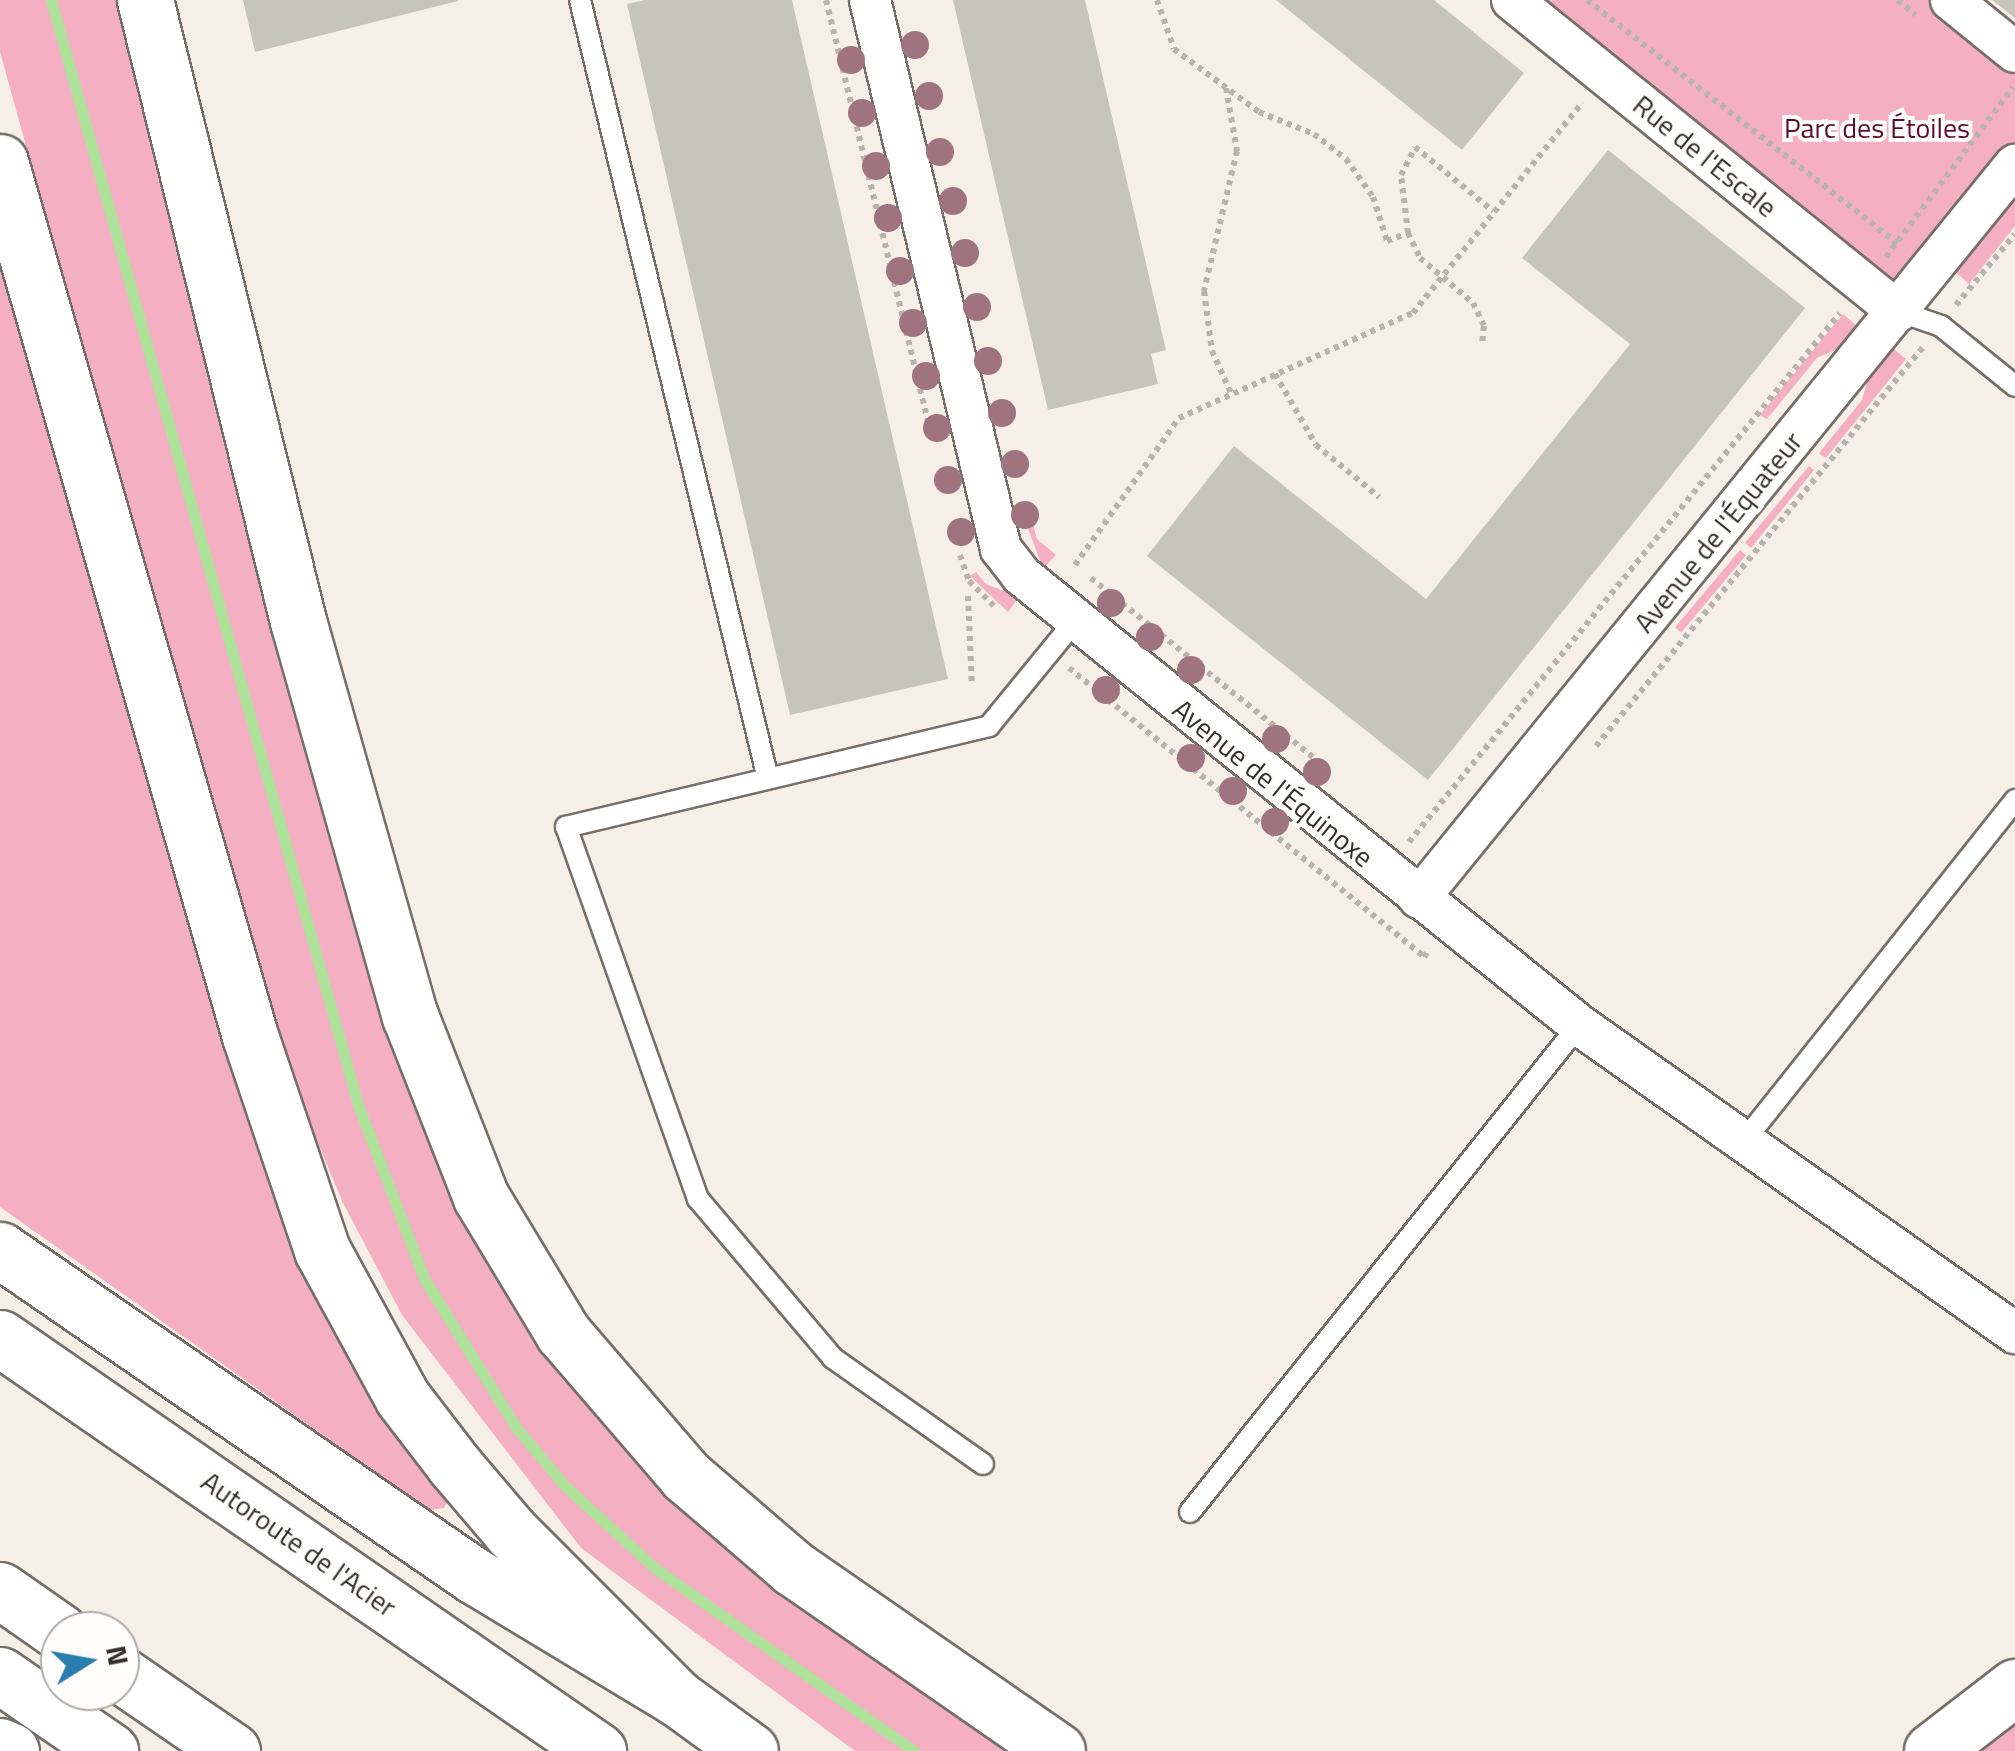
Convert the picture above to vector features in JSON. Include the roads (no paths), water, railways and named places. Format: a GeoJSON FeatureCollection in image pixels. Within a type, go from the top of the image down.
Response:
{"type":"FeatureCollection","features":[{"type":"Feature","properties":{"kind":"highway"},"geometry":{"type":"LineString","coordinates":[[144,0],[290,589],[410,1016],[468,1168],[501,1234],[584,1362],[698,1487],[835,1599],[1056,1751]]}},
{"type":"Feature","properties":{"kind":"highway"},"geometry":{"type":"LineString","coordinates":[[0,162],[250,1036],[322,1250],[402,1397],[455,1466],[512,1533],[677,1698]]}},
{"type":"Feature","properties":{"kind":"highway"},"geometry":{"type":"LineString","coordinates":[[0,1250],[474,1575],[677,1698],[750,1751]]}},
{"type":"Feature","properties":{"kind":"highway","name":"Autoroute de l'Acier"},"geometry":{"type":"LineString","coordinates":[[0,1338],[598,1751]]}},
{"type":"Feature","properties":{"kind":"highway"},"geometry":{"type":"LineString","coordinates":[[0,1590],[40,1618]]}},
{"type":"Feature","properties":{"kind":"highway"},"geometry":{"type":"LineString","coordinates":[[0,1675],[110,1751]]}},
{"type":"Feature","properties":{"kind":"highway"},"geometry":{"type":"LineString","coordinates":[[1932,1751],[2015,1687]]}},
{"type":"Feature","properties":{"kind":"highway"},"geometry":{"type":"LineString","coordinates":[[140,1688],[232,1751]]}},
{"type":"Feature","properties":{"kind":"highway"},"geometry":{"type":"LineString","coordinates":[[0,1746],[11,1751]]}},
{"type":"Feature","properties":{"kind":"street","name":"Avenue de l'Équinoxe"},"geometry":{"type":"LineString","coordinates":[[870,0],[1001,549],[1074,622],[1579,1025],[2015,1333]]}},
{"type":"Feature","properties":{"kind":"street","name":"Rue de l'Escale"},"geometry":{"type":"LineString","coordinates":[[1512,0],[1898,312]]}},
{"type":"Feature","properties":{"kind":"street"},"geometry":{"type":"LineString","coordinates":[[1951,0],[2015,52]]}},
{"type":"Feature","properties":{"kind":"street","name":"Avenue de l'Équateur"},"geometry":{"type":"LineString","coordinates":[[1419,898],[2015,166]]}},
{"type":"Feature","properties":{"kind":"lane"},"geometry":{"type":"LineString","coordinates":[[580,0],[768,780]]}},
{"type":"Feature","properties":{"kind":"lane"},"geometry":{"type":"LineString","coordinates":[[1898,312],[1941,326],[2015,386]]}},
{"type":"Feature","properties":{"kind":"lane"},"geometry":{"type":"LineString","coordinates":[[983,1464],[834,1358],[698,1199],[566,828],[989,726],[1074,622]]}},
{"type":"Feature","properties":{"kind":"lane"},"geometry":{"type":"LineString","coordinates":[[1744,1141],[2015,800]]}},
{"type":"Feature","properties":{"kind":"lane"},"geometry":{"type":"LineString","coordinates":[[1190,1512],[1579,1025]]}},
{"type":"Feature","properties":{"kind":"waterway"},"geometry":{"type":"LineString","coordinates":[[51,0],[358,1105],[425,1280],[515,1426],[565,1486],[656,1569],[914,1751]]}},
{"type":"Feature","properties":{"kind":"park label","name":"Parc des Étoiles"},"geometry":{"type":"Point","coordinates":[1877,128]}}]}
